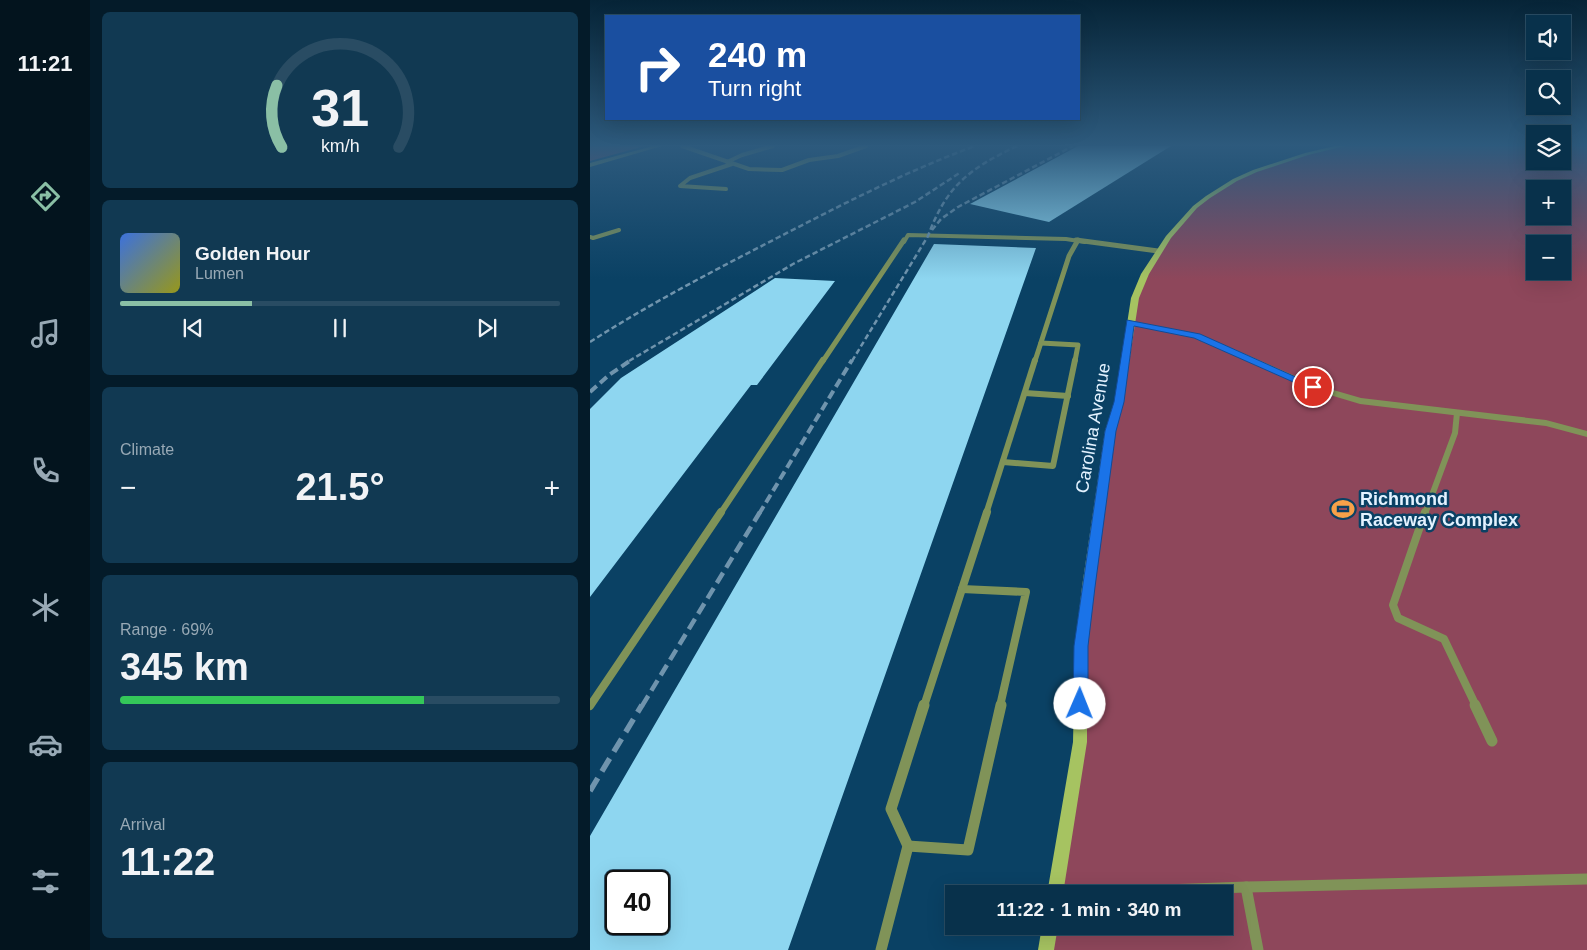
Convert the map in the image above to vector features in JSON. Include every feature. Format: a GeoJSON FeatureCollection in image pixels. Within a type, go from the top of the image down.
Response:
{"type":"FeatureCollection","features":[{"type":"Feature","properties":{"kind":"street","name":"Carolina Avenue"},"geometry":{"type":"LineString","coordinates":[[1057,885],[1080,742],[1081,646],[1088,587],[1110,431],[1119,402],[1135,298],[1158,251],[1178,225],[1195,207],[1218,190]]}},
{"type":"Feature","properties":{"kind":"street"},"geometry":{"type":"LineString","coordinates":[[1130,322],[1196,336],[1313,387],[1360,401],[1546,423],[1587,434]]}},
{"type":"Feature","properties":{"kind":"street"},"geometry":{"type":"LineString","coordinates":[[1046,950],[1048,935]]}},
{"type":"Feature","properties":{"kind":"lane"},"geometry":{"type":"LineString","coordinates":[[590,237],[593,238],[619,230]]}},
{"type":"Feature","properties":{"kind":"lane"},"geometry":{"type":"LineString","coordinates":[[590,706],[908,235],[1078,240],[1158,251]]}},
{"type":"Feature","properties":{"kind":"lane"},"geometry":{"type":"LineString","coordinates":[[881,950],[908,846],[890,809],[1069,256],[1078,240]]}},
{"type":"Feature","properties":{"kind":"lane"},"geometry":{"type":"LineString","coordinates":[[1003,462],[1054,466],[1078,344],[1041,344]]}},
{"type":"Feature","properties":{"kind":"lane"},"geometry":{"type":"LineString","coordinates":[[1025,393],[1068,396]]}},
{"type":"Feature","properties":{"kind":"lane"},"geometry":{"type":"LineString","coordinates":[[1457,413],[1455,434],[1405,566],[1394,605],[1398,618],[1444,640],[1492,741]]}},
{"type":"Feature","properties":{"kind":"lane"},"geometry":{"type":"LineString","coordinates":[[908,846],[968,850],[1026,592],[962,589]]}},
{"type":"Feature","properties":{"kind":"lane"},"geometry":{"type":"LineString","coordinates":[[1233,887],[1587,879]]}},
{"type":"Feature","properties":{"kind":"lane"},"geometry":{"type":"LineString","coordinates":[[1246,887],[1258,950]]}},
{"type":"Feature","properties":{"kind":"shaded area","name":"Richmond Raceway Complex"},"geometry":{"type":"Polygon","coordinates":[[[1220,190],[1526,190],[1526,225],[1571,225],[1571,190],[1587,190],[1587,950],[1046,950],[1048,935],[1233,935],[1233,885],[1056,885],[1080,742],[1081,646],[1132,309],[1158,251],[1195,207],[1220,190]]]}},
{"type":"Feature","properties":{"kind":"building"},"geometry":{"type":"Polygon","coordinates":[[[995,190],[1100,190],[1049,222],[970,204],[995,190]]]}},
{"type":"Feature","properties":{"kind":"building"},"geometry":{"type":"Polygon","coordinates":[[[934,244],[1036,248],[788,950],[590,950],[590,836],[934,244]]]}},
{"type":"Feature","properties":{"kind":"building"},"geometry":{"type":"Polygon","coordinates":[[[775,278],[835,281],[757,385],[751,385],[590,597],[590,409],[621,378],[775,278]]]}},
{"type":"Feature","properties":{"kind":"railway"},"geometry":{"type":"LineString","coordinates":[[590,342],[683,287],[871,190]]}},
{"type":"Feature","properties":{"kind":"railway"},"geometry":{"type":"LineString","coordinates":[[629,361],[793,264],[915,202],[933,190]]}},
{"type":"Feature","properties":{"kind":"railway"},"geometry":{"type":"LineString","coordinates":[[852,361],[928,236],[935,218],[953,190]]}},
{"type":"Feature","properties":{"kind":"railway"},"geometry":{"type":"LineString","coordinates":[[932,230],[941,219],[958,207],[989,190]]}},
{"type":"Feature","properties":{"kind":"railway"},"geometry":{"type":"LineString","coordinates":[[590,392],[609,375],[631,360]]}},
{"type":"Feature","properties":{"kind":"railway"},"geometry":{"type":"LineString","coordinates":[[759,514],[852,360]]}},
{"type":"Feature","properties":{"kind":"railway"},"geometry":{"type":"LineString","coordinates":[[642,706],[760,512]]}},
{"type":"Feature","properties":{"kind":"railway"},"geometry":{"type":"LineString","coordinates":[[590,791],[642,705]]}},
{"type":"Feature","properties":{"kind":"place","name":"Richmond Raceway Complex"},"geometry":{"type":"Point","coordinates":[1343,509]}},
{"type":"Feature","properties":{"kind":"route"},"geometry":{"type":"LineString","coordinates":[[1080,704],[1081,646],[1088,587],[1110,431],[1119,402],[1130,322],[1196,336],[1313,387]]}}]}
